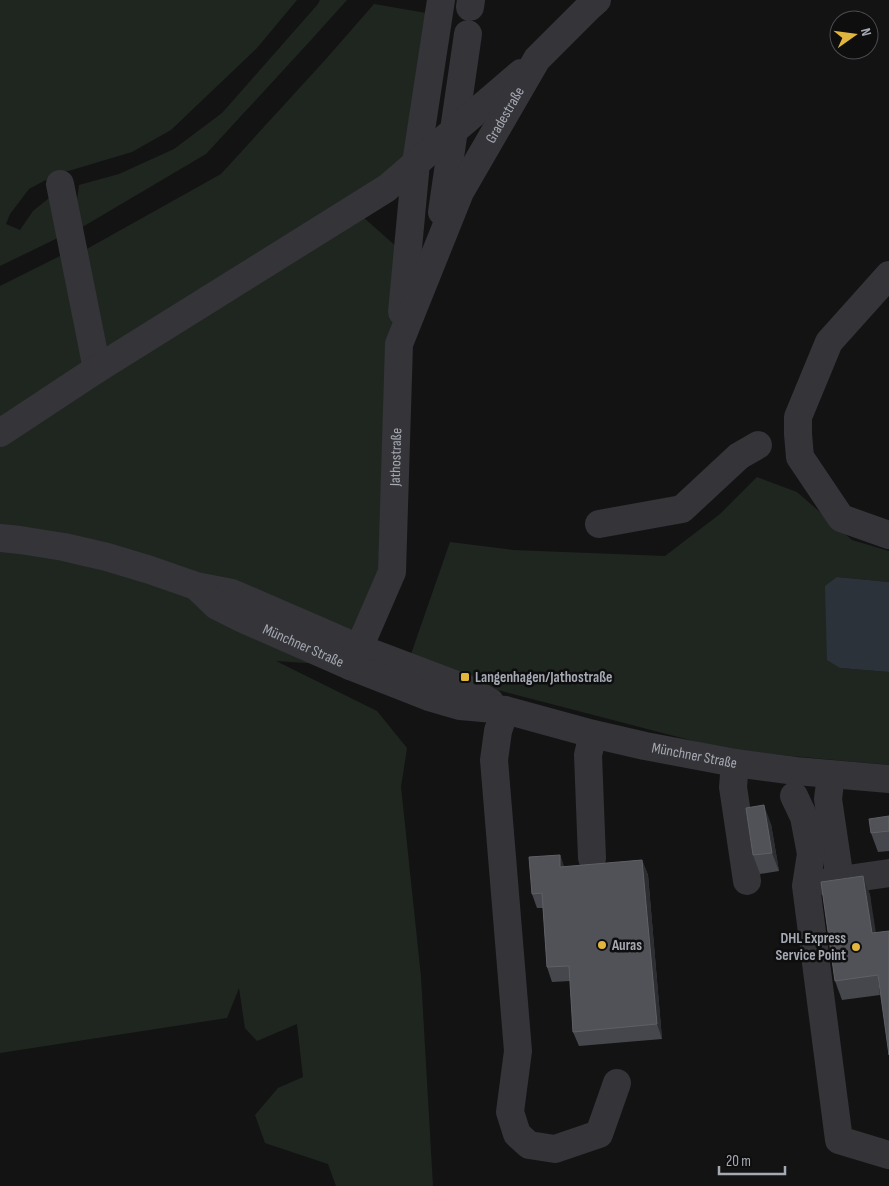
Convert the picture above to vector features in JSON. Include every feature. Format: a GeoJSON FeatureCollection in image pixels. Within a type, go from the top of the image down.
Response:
{"type":"FeatureCollection","features":[{"type":"Feature","properties":{"kind":"street"},"geometry":{"type":"LineString","coordinates":[[398,344],[416,163],[441,0]]}},
{"type":"Feature","properties":{"kind":"street","name":"Gradestraße"},"geometry":{"type":"LineString","coordinates":[[437,248],[460,192],[537,59],[597,0]]}},
{"type":"Feature","properties":{"kind":"street"},"geometry":{"type":"LineString","coordinates":[[437,248],[468,34]]}},
{"type":"Feature","properties":{"kind":"street"},"geometry":{"type":"LineString","coordinates":[[0,432],[97,369],[387,188],[537,59]]}},
{"type":"Feature","properties":{"kind":"street"},"geometry":{"type":"LineString","coordinates":[[60,184],[97,369]]}},
{"type":"Feature","properties":{"kind":"street","name":"Jathostraße"},"geometry":{"type":"LineString","coordinates":[[355,657],[392,572],[398,344],[437,248]]}},
{"type":"Feature","properties":{"kind":"street"},"geometry":{"type":"LineString","coordinates":[[889,275],[829,342],[798,417],[800,457],[841,518],[889,535]]}},
{"type":"Feature","properties":{"kind":"street"},"geometry":{"type":"LineString","coordinates":[[599,524],[682,509],[739,456],[758,445]]}},
{"type":"Feature","properties":{"kind":"street","name":"Münchner Straße"},"geometry":{"type":"LineString","coordinates":[[0,538],[64,547],[107,557],[196,586],[217,606],[243,619],[355,657],[429,697],[460,706],[504,710],[645,746],[735,763],[795,784],[830,787],[889,779]]}},
{"type":"Feature","properties":{"kind":"street"},"geometry":{"type":"LineString","coordinates":[[504,710],[498,731],[494,760],[518,1051],[510,1112],[517,1134],[528,1145],[555,1150],[599,1134],[618,1083]]}},
{"type":"Feature","properties":{"kind":"street"},"geometry":{"type":"LineString","coordinates":[[592,858],[588,755],[593,734]]}},
{"type":"Feature","properties":{"kind":"street"},"geometry":{"type":"LineString","coordinates":[[735,763],[733,788],[747,881]]}},
{"type":"Feature","properties":{"kind":"street"},"geometry":{"type":"LineString","coordinates":[[795,784],[789,818],[794,859],[806,886],[839,1140],[889,1155]]}},
{"type":"Feature","properties":{"kind":"street"},"geometry":{"type":"LineString","coordinates":[[830,787],[840,880]]}},
{"type":"Feature","properties":{"kind":"street"},"geometry":{"type":"LineString","coordinates":[[806,886],[889,873]]}},
{"type":"Feature","properties":{"kind":"shaded area"},"geometry":{"type":"Polygon","coordinates":[[[0,0],[297,0],[257,48],[171,130],[132,152],[55,175],[29,189],[10,214],[6,224],[20,230],[33,211],[54,194],[66,234],[0,266],[0,0]]]}},
{"type":"Feature","properties":{"kind":"shaded area"},"geometry":{"type":"Polygon","coordinates":[[[320,0],[347,0],[206,154],[79,229],[76,210],[79,185],[119,174],[174,149],[222,113],[320,0]]]}},
{"type":"Feature","properties":{"kind":"shaded area"},"geometry":{"type":"Polygon","coordinates":[[[374,4],[432,14],[411,161],[106,356],[85,250],[221,174],[374,4]]]}},
{"type":"Feature","properties":{"kind":"shaded area"},"geometry":{"type":"Polygon","coordinates":[[[354,209],[407,256],[392,572],[350,666],[276,661],[377,711],[407,748],[401,787],[421,977],[433,1186],[336,1186],[328,1164],[265,1143],[255,1115],[278,1088],[303,1077],[297,1024],[257,1041],[245,1028],[239,988],[227,1018],[0,1053],[0,286],[64,254],[97,369],[354,209]]]}},
{"type":"Feature","properties":{"kind":"shaded area"},"geometry":{"type":"Polygon","coordinates":[[[757,477],[797,492],[852,540],[889,551],[889,582],[837,577],[840,668],[889,672],[889,765],[728,750],[478,685],[410,657],[450,542],[513,550],[665,556],[720,514],[757,477]]]}},
{"type":"Feature","properties":{"kind":"shaded area"},"geometry":{"type":"Polygon","coordinates":[[[837,577],[889,582],[889,672],[840,668],[827,660],[825,586],[837,577]]]}},
{"type":"Feature","properties":{"kind":"building"},"geometry":{"type":"Polygon","coordinates":[[[764,805],[772,853],[753,855],[746,808],[764,805]]]}},
{"type":"Feature","properties":{"kind":"building"},"geometry":{"type":"Polygon","coordinates":[[[889,816],[889,831],[871,833],[869,819],[889,816]]]}},
{"type":"Feature","properties":{"kind":"building","name":"Auras"},"geometry":{"type":"Polygon","coordinates":[[[560,855],[560,867],[642,860],[657,1024],[573,1032],[569,966],[547,967],[542,893],[532,894],[529,857],[560,855]]]}},
{"type":"Feature","properties":{"kind":"building"},"geometry":{"type":"Polygon","coordinates":[[[863,876],[872,933],[889,931],[889,1055],[878,975],[835,981],[821,882],[863,876]]]}},
{"type":"Feature","properties":{"kind":"place","name":"Langenhagen/Jathostraße"},"geometry":{"type":"Point","coordinates":[465,677]}},
{"type":"Feature","properties":{"kind":"place","name":"Auras"},"geometry":{"type":"Point","coordinates":[602,945]}},
{"type":"Feature","properties":{"kind":"place","name":"DHL Express Service Point"},"geometry":{"type":"Point","coordinates":[856,947]}}]}
